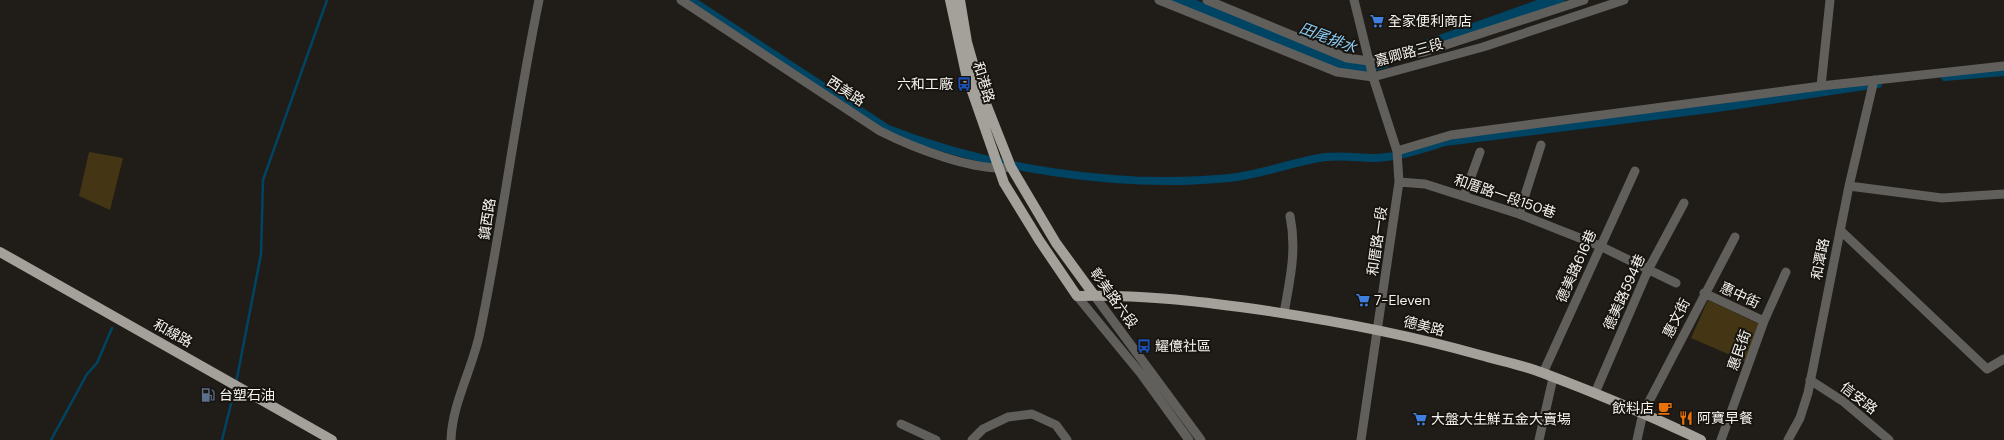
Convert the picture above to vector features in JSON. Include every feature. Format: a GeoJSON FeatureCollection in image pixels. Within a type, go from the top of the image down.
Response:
{"type":"FeatureCollection","features":[{"type":"Feature","properties":{"kind":"main road","name":"和港路"},"geometry":{"type":"LineString","coordinates":[[950,0],[966,74],[999,169]]}},
{"type":"Feature","properties":{"kind":"main road","name":"和港路"},"geometry":{"type":"LineString","coordinates":[[960,0],[967,42],[981,91],[1011,167]]}},
{"type":"Feature","properties":{"kind":"main road","name":"彰美路六段"},"geometry":{"type":"LineString","coordinates":[[1011,167],[1050,233],[1094,295]]}},
{"type":"Feature","properties":{"kind":"main road","name":"彰美路六段"},"geometry":{"type":"LineString","coordinates":[[999,169],[1004,183],[1039,240],[1077,296]]}},
{"type":"Feature","properties":{"kind":"main road"},"geometry":{"type":"LineString","coordinates":[[1039,240],[1050,233]]}},
{"type":"Feature","properties":{"kind":"main road","name":"和線路"},"geometry":{"type":"LineString","coordinates":[[0,252],[332,440]]}},
{"type":"Feature","properties":{"kind":"main road","name":"德美路"},"geometry":{"type":"LineString","coordinates":[[1077,296],[1094,295],[1223,305],[1284,313],[1379,329],[1453,347],[1543,373],[1643,413],[1701,440]]}},
{"type":"Feature","properties":{"kind":"street","name":"鎮西路"},"geometry":{"type":"LineString","coordinates":[[451,440],[454,419],[480,334],[499,234],[529,48],[539,0]]}},
{"type":"Feature","properties":{"kind":"street","name":"西美路"},"geometry":{"type":"LineString","coordinates":[[681,0],[880,131],[910,146],[936,154],[999,169],[1011,167]]}},
{"type":"Feature","properties":{"kind":"street","name":"嘉卿路三段"},"geometry":{"type":"LineString","coordinates":[[1159,0],[1337,72],[1372,74],[1483,47],[1624,0]]}},
{"type":"Feature","properties":{"kind":"street","name":"嘉卿路三段"},"geometry":{"type":"LineString","coordinates":[[1207,0],[1346,58],[1369,61],[1424,52],[1584,0]]}},
{"type":"Feature","properties":{"kind":"street"},"geometry":{"type":"LineString","coordinates":[[1354,0],[1369,61]]}},
{"type":"Feature","properties":{"kind":"street"},"geometry":{"type":"LineString","coordinates":[[1821,86],[1830,0]]}},
{"type":"Feature","properties":{"kind":"street","name":"和厝路一段"},"geometry":{"type":"LineString","coordinates":[[1361,440],[1379,329],[1399,182],[1397,151],[1369,61]]}},
{"type":"Feature","properties":{"kind":"street"},"geometry":{"type":"LineString","coordinates":[[1397,151],[1451,135],[1821,86],[2004,66]]}},
{"type":"Feature","properties":{"kind":"street","name":"和潭路"},"geometry":{"type":"LineString","coordinates":[[1788,440],[1800,418],[1810,380],[1849,186],[1874,80]]}},
{"type":"Feature","properties":{"kind":"street"},"geometry":{"type":"LineString","coordinates":[[1519,214],[1540,145]]}},
{"type":"Feature","properties":{"kind":"street"},"geometry":{"type":"LineString","coordinates":[[1464,196],[1480,152]]}},
{"type":"Feature","properties":{"kind":"street","name":"德美路616巷"},"geometry":{"type":"LineString","coordinates":[[1543,373],[1634,170]]}},
{"type":"Feature","properties":{"kind":"street","name":"和厝路一段150巷"},"geometry":{"type":"LineString","coordinates":[[1399,182],[1425,184],[1519,214],[1600,246],[1676,283]]}},
{"type":"Feature","properties":{"kind":"street"},"geometry":{"type":"LineString","coordinates":[[1849,186],[1942,198],[2004,194]]}},
{"type":"Feature","properties":{"kind":"street","name":"德美路594巷"},"geometry":{"type":"LineString","coordinates":[[1595,393],[1648,270],[1684,203]]}},
{"type":"Feature","properties":{"kind":"street"},"geometry":{"type":"LineString","coordinates":[[1284,313],[1294,254],[1294,235],[1290,216]]}},
{"type":"Feature","properties":{"kind":"street"},"geometry":{"type":"LineString","coordinates":[[1840,230],[1987,369],[2004,359]]}},
{"type":"Feature","properties":{"kind":"street","name":"惠文街"},"geometry":{"type":"LineString","coordinates":[[1637,440],[1643,413],[1734,237]]}},
{"type":"Feature","properties":{"kind":"street","name":"惠民街"},"geometry":{"type":"LineString","coordinates":[[1721,440],[1764,322],[1786,272]]}},
{"type":"Feature","properties":{"kind":"street","name":"惠中街"},"geometry":{"type":"LineString","coordinates":[[1704,293],[1764,322]]}},
{"type":"Feature","properties":{"kind":"street","name":"彰美路六段"},"geometry":{"type":"LineString","coordinates":[[1094,295],[1201,440]]}},
{"type":"Feature","properties":{"kind":"street","name":"彰美路六段"},"geometry":{"type":"LineString","coordinates":[[1077,296],[1142,375],[1188,440]]}},
{"type":"Feature","properties":{"kind":"street"},"geometry":{"type":"LineString","coordinates":[[1539,440],[1553,378]]}},
{"type":"Feature","properties":{"kind":"street","name":"信安路"},"geometry":{"type":"LineString","coordinates":[[1810,380],[1844,402],[1889,440]]}},
{"type":"Feature","properties":{"kind":"street"},"geometry":{"type":"LineString","coordinates":[[972,440],[983,429],[1008,417],[1032,414],[1056,425],[1067,440]]}},
{"type":"Feature","properties":{"kind":"street"},"geometry":{"type":"LineString","coordinates":[[901,424],[936,440]]}},
{"type":"Feature","properties":{"kind":"shaded area"},"geometry":{"type":"Polygon","coordinates":[[[89,152],[123,158],[110,210],[79,196],[89,152]]]}},
{"type":"Feature","properties":{"kind":"shaded area"},"geometry":{"type":"Polygon","coordinates":[[[1708,300],[1761,325],[1749,363],[1691,338],[1708,300]]]}},
{"type":"Feature","properties":{"kind":"waterway"},"geometry":{"type":"LineString","coordinates":[[236,383],[261,254],[263,180],[327,0]]}},
{"type":"Feature","properties":{"kind":"waterway"},"geometry":{"type":"LineString","coordinates":[[691,0],[888,129],[969,155],[1012,165],[1056,173],[1101,178],[1144,181],[1188,181],[1229,178],[1254,174],[1326,157],[1338,156],[1375,158],[1393,156],[1445,142],[1710,109],[1878,84]]}},
{"type":"Feature","properties":{"kind":"waterway","name":"田尾排水"},"geometry":{"type":"LineString","coordinates":[[1177,0],[1319,55],[1359,68],[1384,61]]}},
{"type":"Feature","properties":{"kind":"waterway","name":"田尾排水"},"geometry":{"type":"LineString","coordinates":[[1415,51],[1558,0]]}},
{"type":"Feature","properties":{"kind":"waterway"},"geometry":{"type":"LineString","coordinates":[[1945,77],[2004,72]]}},
{"type":"Feature","properties":{"kind":"waterway"},"geometry":{"type":"LineString","coordinates":[[51,440],[87,374],[97,363],[112,328]]}},
{"type":"Feature","properties":{"kind":"waterway"},"geometry":{"type":"LineString","coordinates":[[222,440],[235,388]]}},
{"type":"Feature","properties":{"kind":"place","name":"全家便利商店"},"geometry":{"type":"Point","coordinates":[1377,21]}},
{"type":"Feature","properties":{"kind":"place","name":"六和工廠"},"geometry":{"type":"Point","coordinates":[964,84]}},
{"type":"Feature","properties":{"kind":"place","name":"7-Eleven"},"geometry":{"type":"Point","coordinates":[1363,300]}},
{"type":"Feature","properties":{"kind":"place","name":"耀億社區"},"geometry":{"type":"Point","coordinates":[1144,346]}},
{"type":"Feature","properties":{"kind":"place","name":"台塑石油"},"geometry":{"type":"Point","coordinates":[208,395]}},
{"type":"Feature","properties":{"kind":"place","name":"飲料店"},"geometry":{"type":"Point","coordinates":[1665,408]}},
{"type":"Feature","properties":{"kind":"place","name":"阿寶早餐"},"geometry":{"type":"Point","coordinates":[1686,418]}},
{"type":"Feature","properties":{"kind":"place","name":"大盤大生鮮五金大賣場"},"geometry":{"type":"Point","coordinates":[1420,419]}}]}
